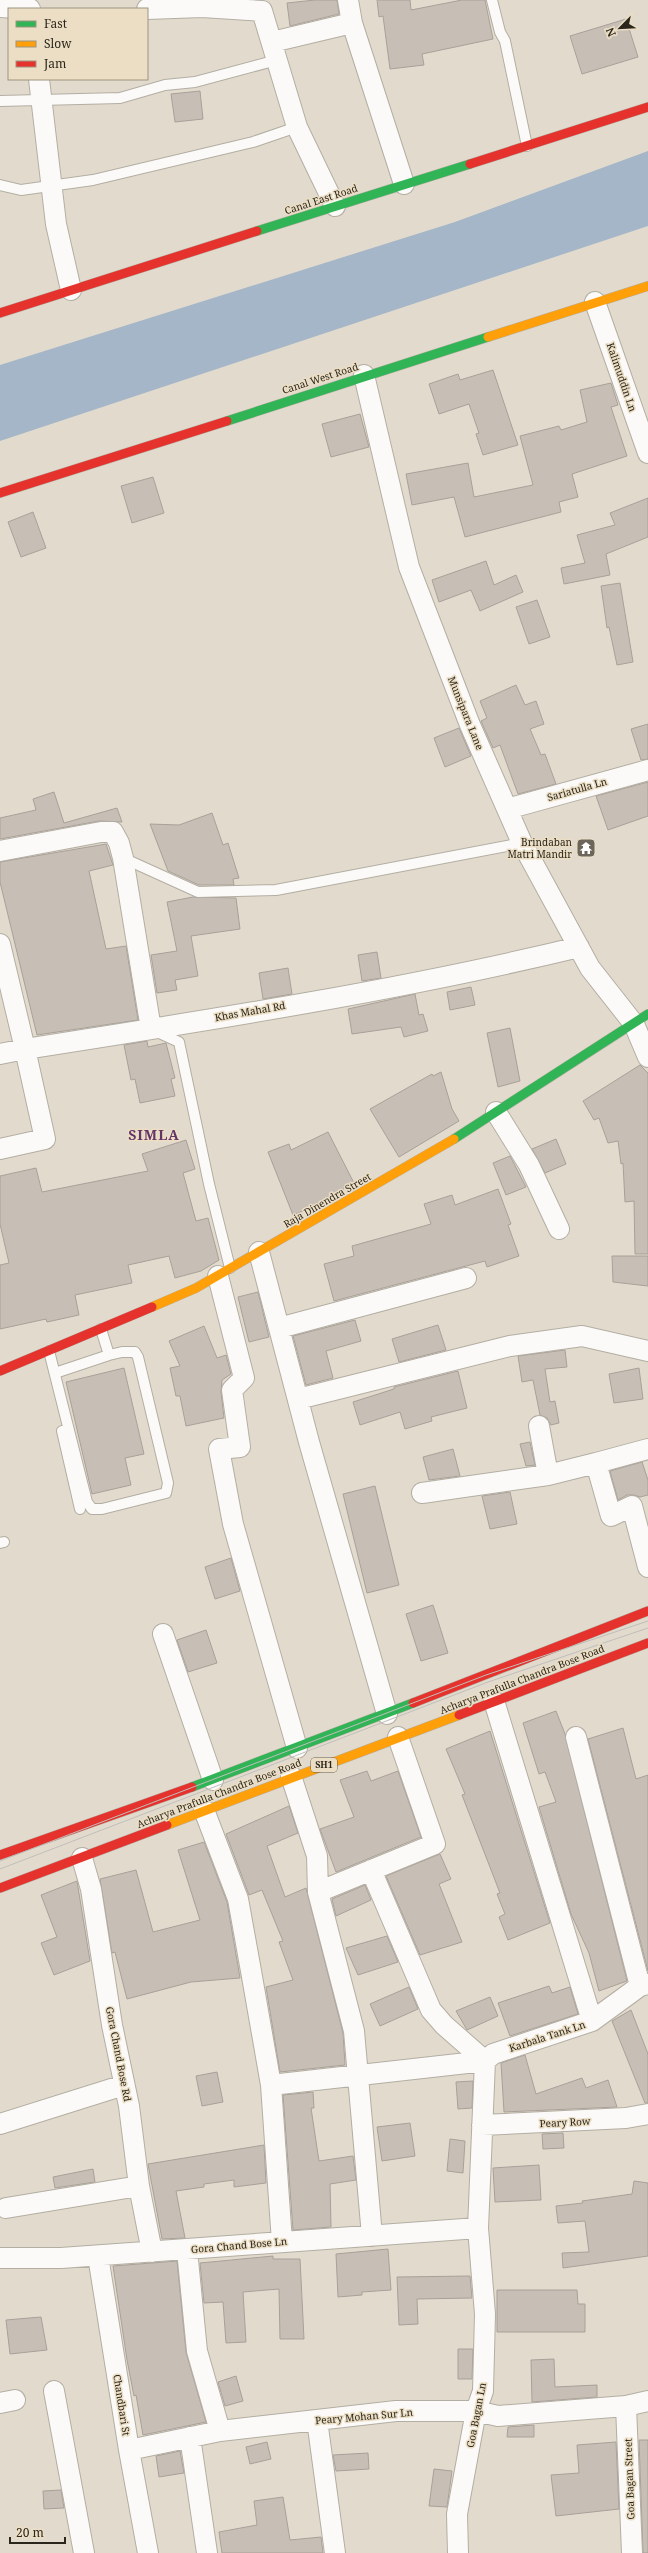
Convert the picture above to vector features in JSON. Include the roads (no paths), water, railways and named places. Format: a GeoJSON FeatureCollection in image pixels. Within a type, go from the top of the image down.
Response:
{"type":"FeatureCollection","features":[{"type":"Feature","properties":{"kind":"main road","name":"Canal East Road"},"geometry":{"type":"LineString","coordinates":[[0,313],[648,107]]}},
{"type":"Feature","properties":{"kind":"main road","name":"Canal West Road"},"geometry":{"type":"LineString","coordinates":[[0,493],[364,375],[648,286]]}},
{"type":"Feature","properties":{"kind":"main road","name":"Raja Dinendra Street"},"geometry":{"type":"LineString","coordinates":[[0,1371],[196,1288],[430,1154],[641,1019]]}},
{"type":"Feature","properties":{"kind":"main road","name":"Acharya Prafulla Chandra Bose Road"},"geometry":{"type":"LineString","coordinates":[[0,1856],[213,1780],[387,1714],[648,1611]]}},
{"type":"Feature","properties":{"kind":"main road","name":"Acharya Prafulla Chandra Bose Road"},"geometry":{"type":"LineString","coordinates":[[0,1888],[82,1858],[292,1776],[648,1643]]}},
{"type":"Feature","properties":{"kind":"street"},"geometry":{"type":"LineString","coordinates":[[348,0],[352,23],[404,184]]}},
{"type":"Feature","properties":{"kind":"street"},"geometry":{"type":"LineString","coordinates":[[148,9],[261,6],[297,127],[335,206]]}},
{"type":"Feature","properties":{"kind":"street"},"geometry":{"type":"LineString","coordinates":[[274,51],[352,23]]}},
{"type":"Feature","properties":{"kind":"street"},"geometry":{"type":"LineString","coordinates":[[39,80],[56,224],[71,290]]}},
{"type":"Feature","properties":{"kind":"street","name":"Kalimuddin Ln"},"geometry":{"type":"LineString","coordinates":[[595,302],[648,453]]}},
{"type":"Feature","properties":{"kind":"street","name":"Munsipara Lane"},"geometry":{"type":"LineString","coordinates":[[364,375],[409,567],[470,726],[522,844],[590,968],[641,1019],[648,1057]]}},
{"type":"Feature","properties":{"kind":"street","name":"Sariatulla Ln"},"geometry":{"type":"LineString","coordinates":[[507,809],[648,770]]}},
{"type":"Feature","properties":{"kind":"street"},"geometry":{"type":"LineString","coordinates":[[0,851],[101,832],[113,832],[119,843],[123,858],[151,1029]]}},
{"type":"Feature","properties":{"kind":"street"},"geometry":{"type":"LineString","coordinates":[[0,944],[45,1139],[0,1149]]}},
{"type":"Feature","properties":{"kind":"street","name":"Khas Mahal Rd"},"geometry":{"type":"LineString","coordinates":[[0,1054],[151,1029],[487,969],[579,947]]}},
{"type":"Feature","properties":{"kind":"street"},"geometry":{"type":"LineString","coordinates":[[496,1112],[530,1165],[559,1229]]}},
{"type":"Feature","properties":{"kind":"street"},"geometry":{"type":"LineString","coordinates":[[259,1252],[298,1399],[387,1714]]}},
{"type":"Feature","properties":{"kind":"street"},"geometry":{"type":"LineString","coordinates":[[224,1272],[244,1378],[232,1390],[240,1447],[219,1449],[233,1524],[297,1748]]}},
{"type":"Feature","properties":{"kind":"street"},"geometry":{"type":"LineString","coordinates":[[279,1328],[388,1301],[466,1278]]}},
{"type":"Feature","properties":{"kind":"street"},"geometry":{"type":"LineString","coordinates":[[298,1399],[510,1346],[582,1336],[648,1351]]}},
{"type":"Feature","properties":{"kind":"street"},"geometry":{"type":"LineString","coordinates":[[538,1426],[548,1475]]}},
{"type":"Feature","properties":{"kind":"street"},"geometry":{"type":"LineString","coordinates":[[422,1493],[548,1475],[648,1449]]}},
{"type":"Feature","properties":{"kind":"street"},"geometry":{"type":"LineString","coordinates":[[596,1463],[611,1516],[632,1506],[648,1567]]}},
{"type":"Feature","properties":{"kind":"street"},"geometry":{"type":"LineString","coordinates":[[163,1634],[213,1780]]}},
{"type":"Feature","properties":{"kind":"street"},"geometry":{"type":"LineString","coordinates":[[494,1701],[592,2021]]}},
{"type":"Feature","properties":{"kind":"street"},"geometry":{"type":"LineString","coordinates":[[318,1892],[435,1844],[398,1737]]}},
{"type":"Feature","properties":{"kind":"street"},"geometry":{"type":"LineString","coordinates":[[576,1737],[644,1985]]}},
{"type":"Feature","properties":{"kind":"street"},"geometry":{"type":"LineString","coordinates":[[292,1776],[317,1856],[318,1892],[354,2031],[372,2236]]}},
{"type":"Feature","properties":{"kind":"street"},"geometry":{"type":"LineString","coordinates":[[204,1810],[238,1899],[271,2085],[282,2242]]}},
{"type":"Feature","properties":{"kind":"street","name":"Gora Chand Bose Rd"},"geometry":{"type":"LineString","coordinates":[[82,1858],[91,1888],[112,2025],[124,2085],[139,2186],[152,2252]]}},
{"type":"Feature","properties":{"kind":"street"},"geometry":{"type":"LineString","coordinates":[[371,1870],[431,2010],[444,2025],[485,2061]]}},
{"type":"Feature","properties":{"kind":"street","name":"Karbala Tank Ln"},"geometry":{"type":"LineString","coordinates":[[485,2061],[493,2054],[592,2021],[644,1985]]}},
{"type":"Feature","properties":{"kind":"street"},"geometry":{"type":"LineString","coordinates":[[271,2085],[485,2061]]}},
{"type":"Feature","properties":{"kind":"street","name":"Goa Bagan Ln"},"geometry":{"type":"LineString","coordinates":[[458,2553],[457,2514],[476,2411],[483,2391],[485,2314],[478,2228],[485,2061]]}},
{"type":"Feature","properties":{"kind":"street"},"geometry":{"type":"LineString","coordinates":[[0,2124],[124,2085]]}},
{"type":"Feature","properties":{"kind":"street","name":"Peary Row"},"geometry":{"type":"LineString","coordinates":[[482,2124],[626,2118],[648,2114]]}},
{"type":"Feature","properties":{"kind":"street"},"geometry":{"type":"LineString","coordinates":[[6,2208],[139,2186]]}},
{"type":"Feature","properties":{"kind":"street","name":"Gora Chand Bose Ln"},"geometry":{"type":"LineString","coordinates":[[0,2258],[61,2258],[98,2256],[478,2228]]}},
{"type":"Feature","properties":{"kind":"street"},"geometry":{"type":"LineString","coordinates":[[187,2250],[197,2351],[220,2431]]}},
{"type":"Feature","properties":{"kind":"street","name":"Chandbari St"},"geometry":{"type":"LineString","coordinates":[[98,2256],[129,2450],[148,2553]]}},
{"type":"Feature","properties":{"kind":"street"},"geometry":{"type":"LineString","coordinates":[[54,2391],[84,2553]]}},
{"type":"Feature","properties":{"kind":"street","name":"Peary Mohan Sur Ln"},"geometry":{"type":"LineString","coordinates":[[129,2450],[220,2431],[396,2411],[476,2411],[498,2416],[626,2406],[648,2401]]}},
{"type":"Feature","properties":{"kind":"street","name":"Goa Bagan Street"},"geometry":{"type":"LineString","coordinates":[[626,2406],[632,2553]]}},
{"type":"Feature","properties":{"kind":"street"},"geometry":{"type":"LineString","coordinates":[[316,2420],[335,2553]]}},
{"type":"Feature","properties":{"kind":"street"},"geometry":{"type":"LineString","coordinates":[[190,2437],[207,2553]]}},
{"type":"Feature","properties":{"kind":"lane"},"geometry":{"type":"LineString","coordinates":[[492,0],[500,32],[505,41],[527,146]]}},
{"type":"Feature","properties":{"kind":"lane"},"geometry":{"type":"LineString","coordinates":[[0,101],[120,98],[165,85],[195,82],[274,51]]}},
{"type":"Feature","properties":{"kind":"lane"},"geometry":{"type":"LineString","coordinates":[[0,185],[21,190],[93,180],[253,142],[297,127]]}},
{"type":"Feature","properties":{"kind":"lane"},"geometry":{"type":"LineString","coordinates":[[123,858],[198,892],[276,890],[522,844]]}},
{"type":"Feature","properties":{"kind":"lane"},"geometry":{"type":"LineString","coordinates":[[151,1029],[179,1042],[209,1184],[224,1272]]}},
{"type":"Feature","properties":{"kind":"lane"},"geometry":{"type":"LineString","coordinates":[[101,1328],[109,1355]]}},
{"type":"Feature","properties":{"kind":"lane"},"geometry":{"type":"LineString","coordinates":[[47,1352],[55,1373],[87,1502],[92,1509],[102,1509],[153,1498],[166,1493],[168,1483],[141,1367],[135,1352],[122,1352],[109,1355],[55,1373]]}},
{"type":"Feature","properties":{"kind":"lane"},"geometry":{"type":"LineString","coordinates":[[47,1352],[80,1509]]}},
{"type":"Feature","properties":{"kind":"water"},"geometry":{"type":"Polygon","coordinates":[[[648,151],[648,226],[0,441],[0,365],[455,222],[648,151]]]}},
{"type":"Feature","properties":{"kind":"tram line"},"geometry":{"type":"LineString","coordinates":[[0,1861],[486,1675],[648,1621]]}},
{"type":"Feature","properties":{"kind":"tram line"},"geometry":{"type":"LineString","coordinates":[[0,1869],[488,1682],[648,1628]]}},
{"type":"Feature","properties":{"kind":"place","name":"Brindaban Matri Mandir"},"geometry":{"type":"Point","coordinates":[586,848]}},
{"type":"Feature","properties":{"kind":"district","name":"SIMLA"},"geometry":{"type":"Point","coordinates":[154,1135]}}]}
